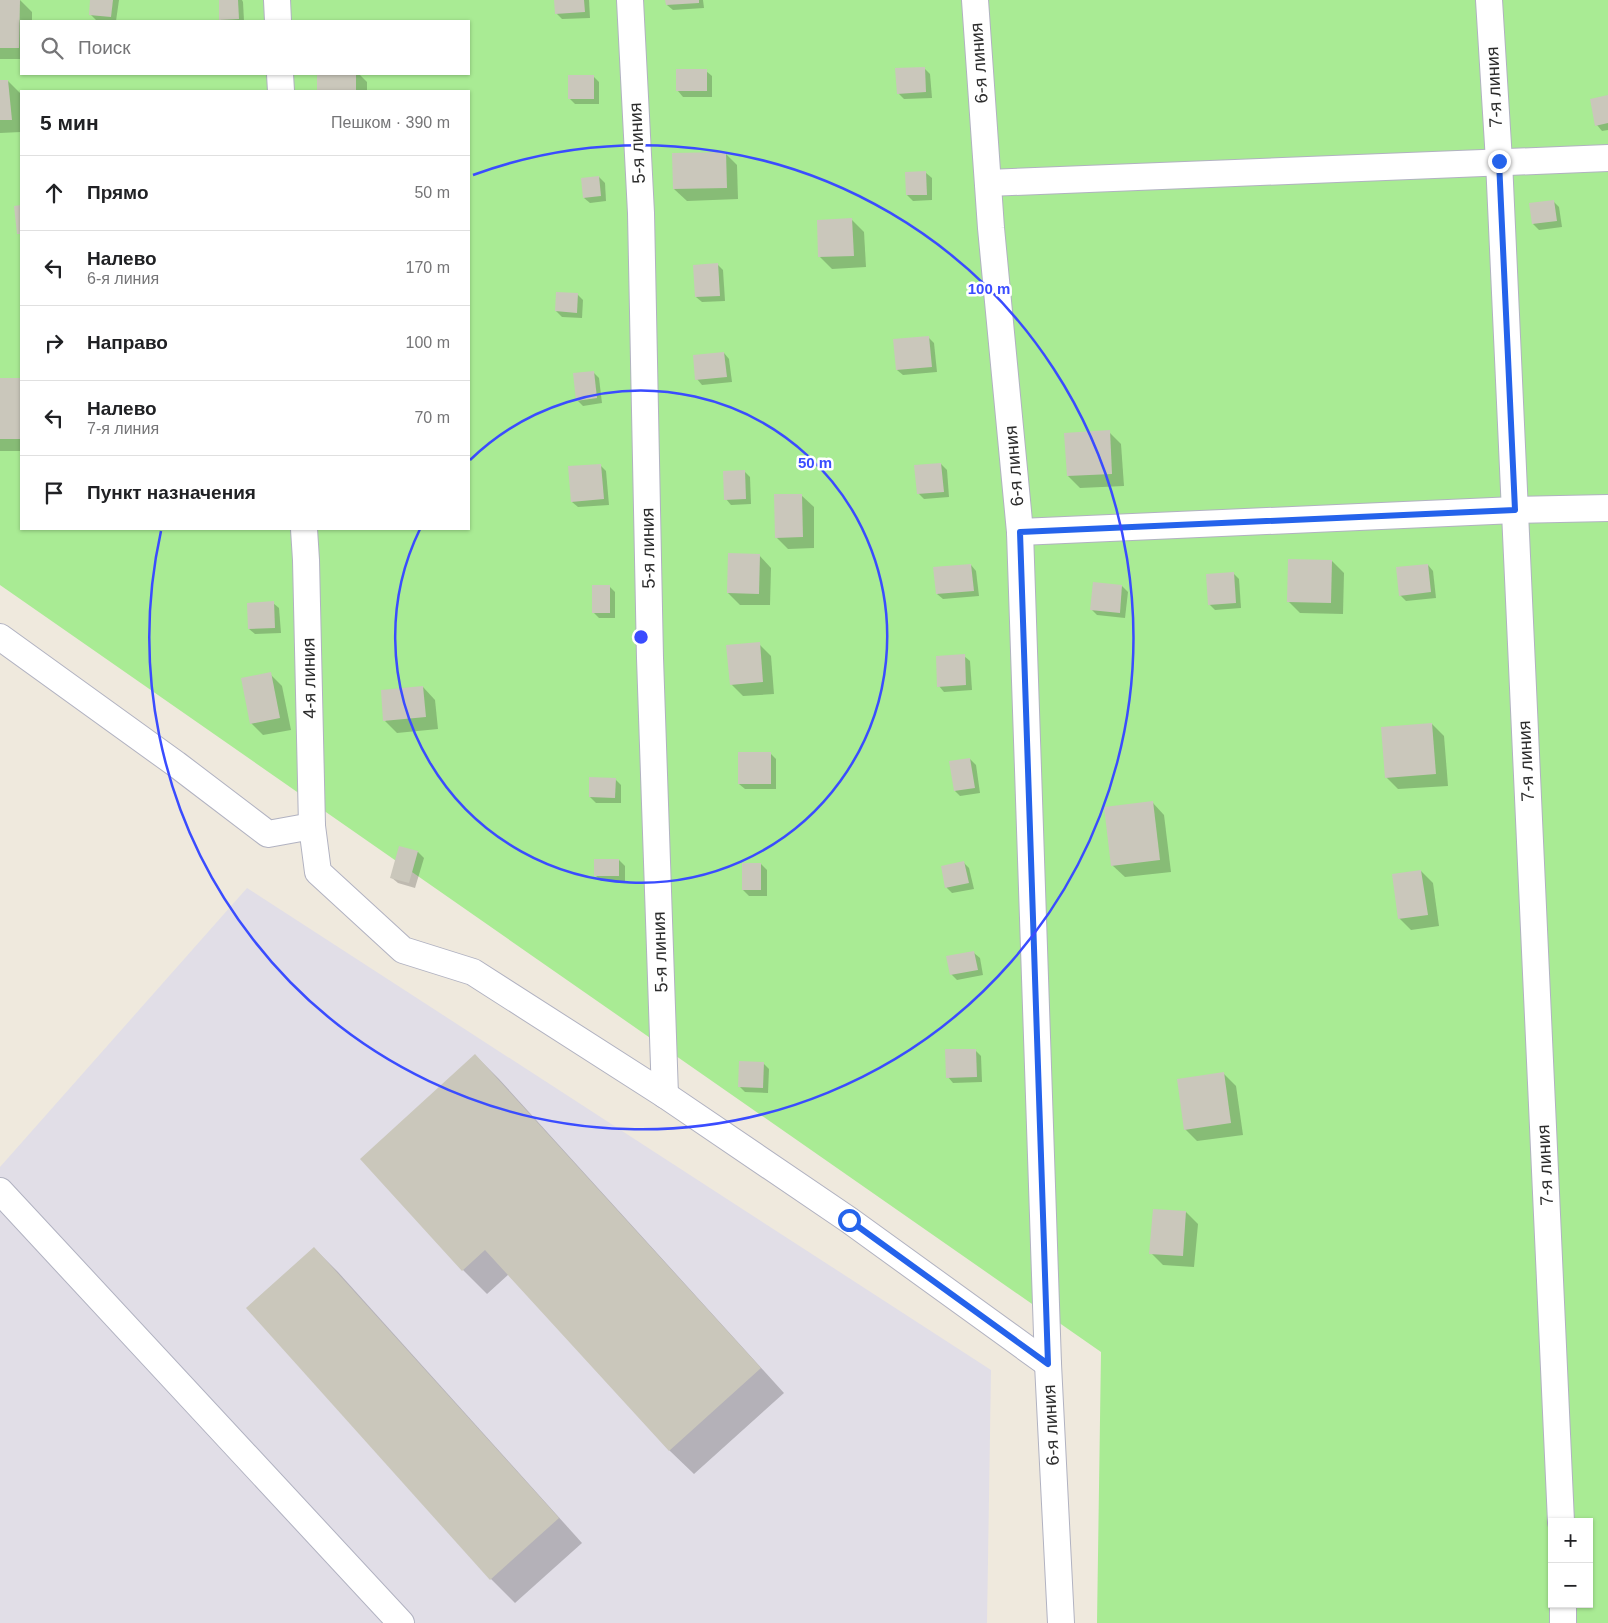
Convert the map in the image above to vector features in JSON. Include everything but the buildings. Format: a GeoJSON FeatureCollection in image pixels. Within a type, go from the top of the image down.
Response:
{"type":"FeatureCollection","features":[{"type":"Feature","properties":{"kind":"street"},"geometry":{"type":"LineString","coordinates":[[277,0],[278,20]]}},
{"type":"Feature","properties":{"kind":"street","name":"5-я линия"},"geometry":{"type":"LineString","coordinates":[[630,0],[641,213],[650,658],[665,1095]]}},
{"type":"Feature","properties":{"kind":"street","name":"6-я линия"},"geometry":{"type":"LineString","coordinates":[[975,0],[988,183],[1020,532],[1048,1364],[1060,1623]]}},
{"type":"Feature","properties":{"kind":"street","name":"7-я линия"},"geometry":{"type":"LineString","coordinates":[[1489,0],[1499,161],[1560,1518]]}},
{"type":"Feature","properties":{"kind":"street"},"geometry":{"type":"LineString","coordinates":[[280,75],[281,90]]}},
{"type":"Feature","properties":{"kind":"street"},"geometry":{"type":"LineString","coordinates":[[988,183],[1608,158]]}},
{"type":"Feature","properties":{"kind":"street"},"geometry":{"type":"LineString","coordinates":[[1020,532],[1515,510],[1608,508]]}},
{"type":"Feature","properties":{"kind":"street","name":"4-я линия"},"geometry":{"type":"LineString","coordinates":[[304,530],[312,826],[318,872],[403,950],[473,972],[665,1095],[849,1220],[1048,1364]]}},
{"type":"Feature","properties":{"kind":"street"},"geometry":{"type":"LineString","coordinates":[[0,636],[176,764],[268,834],[312,826]]}},
{"type":"Feature","properties":{"kind":"street"},"geometry":{"type":"LineString","coordinates":[[0,1191],[402,1623]]}},
{"type":"Feature","properties":{"kind":"street"},"geometry":{"type":"LineString","coordinates":[[1563,1608],[1564,1623]]}},
{"type":"Feature","properties":{"kind":"shaded area"},"geometry":{"type":"Polygon","coordinates":[[[247,888],[991,1370],[987,1623],[0,1623],[0,1167],[247,888]]]}},
{"type":"Feature","properties":{"kind":"green space"},"geometry":{"type":"Polygon","coordinates":[[[0,0],[1608,0],[1608,1623],[1097,1623],[1101,1352],[0,585],[0,0]]]}},
{"type":"Feature","properties":{"kind":"route"},"geometry":{"type":"LineString","coordinates":[[849,1220],[1048,1364],[1020,532],[1515,510],[1499,161]]}}]}
